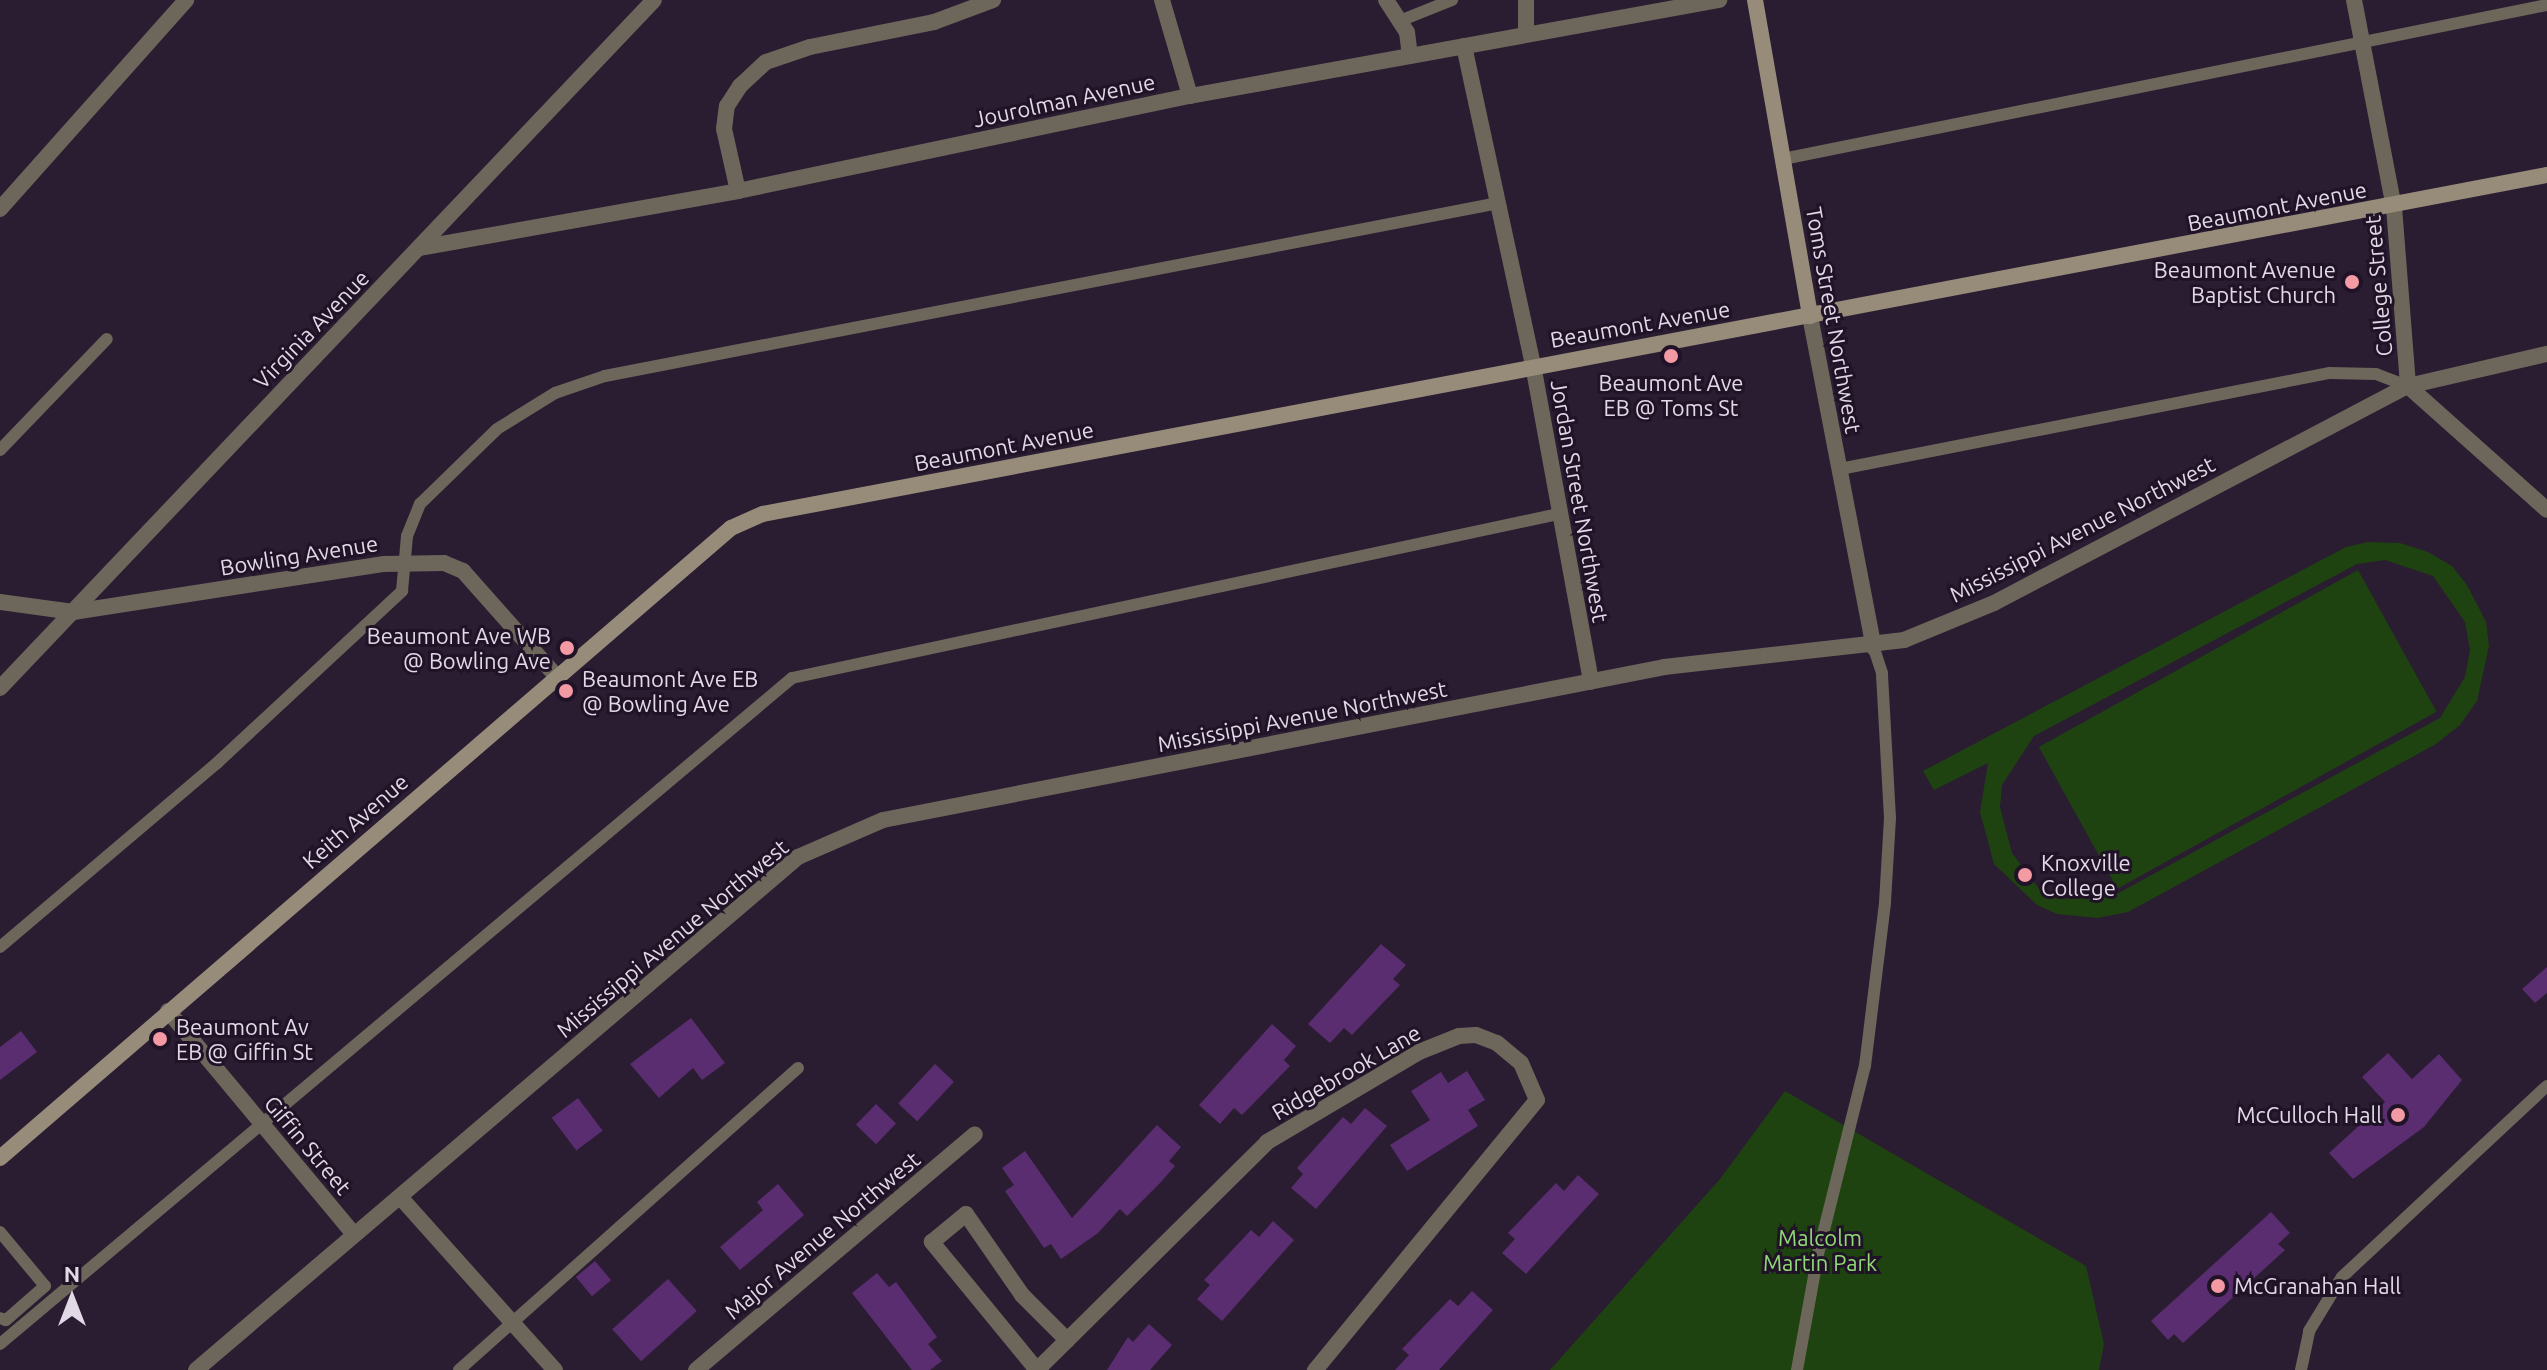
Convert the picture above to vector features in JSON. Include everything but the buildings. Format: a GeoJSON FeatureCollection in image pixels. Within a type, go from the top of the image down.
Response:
{"type":"FeatureCollection","features":[{"type":"Feature","properties":{"kind":"street"},"geometry":{"type":"LineString","coordinates":[[0,209],[186,0]]}},
{"type":"Feature","properties":{"kind":"street","name":"Virginia Avenue"},"geometry":{"type":"LineString","coordinates":[[0,688],[654,0]]}},
{"type":"Feature","properties":{"kind":"street"},"geometry":{"type":"LineString","coordinates":[[738,191],[724,129],[727,106],[740,86],[766,62],[810,47],[934,22],[993,0]]}},
{"type":"Feature","properties":{"kind":"street"},"geometry":{"type":"LineString","coordinates":[[1162,0],[1190,96]]}},
{"type":"Feature","properties":{"kind":"street"},"geometry":{"type":"LineString","coordinates":[[1386,0],[1402,20],[1410,56]]}},
{"type":"Feature","properties":{"kind":"street","name":"Jourolman Avenue"},"geometry":{"type":"LineString","coordinates":[[419,248],[738,191],[1190,96],[1719,0]]}},
{"type":"Feature","properties":{"kind":"street","name":"Toms Street Northwest"},"geometry":{"type":"LineString","coordinates":[[1755,0],[1810,316],[1874,648]]}},
{"type":"Feature","properties":{"kind":"street","name":"College Street"},"geometry":{"type":"LineString","coordinates":[[2354,0],[2394,207],[2408,386],[2547,510]]}},
{"type":"Feature","properties":{"kind":"street"},"geometry":{"type":"LineString","coordinates":[[1523,1],[1526,33]]}},
{"type":"Feature","properties":{"kind":"street","name":"Jordan Street Northwest"},"geometry":{"type":"LineString","coordinates":[[1464,46],[1533,365],[1591,682]]}},
{"type":"Feature","properties":{"kind":"street","name":"Beaumont Avenue"},"geometry":{"type":"LineString","coordinates":[[743,523],[763,514],[1533,365],[2394,207],[2547,175]]}},
{"type":"Feature","properties":{"kind":"street","name":"Mississippi Avenue Northwest"},"geometry":{"type":"LineString","coordinates":[[196,1370],[353,1233],[401,1198],[798,857],[883,820],[1591,682],[1732,658],[1874,648],[1994,603],[2408,386],[2547,354]]}},
{"type":"Feature","properties":{"kind":"street","name":"Keith Avenue"},"geometry":{"type":"LineString","coordinates":[[0,1158],[557,677],[743,523]]}},
{"type":"Feature","properties":{"kind":"street","name":"Bowling Avenue"},"geometry":{"type":"LineString","coordinates":[[0,602],[73,612],[406,562],[444,563],[463,571],[557,677]]}},
{"type":"Feature","properties":{"kind":"street","name":"Giffin Street"},"geometry":{"type":"LineString","coordinates":[[168,1011],[353,1233]]}},
{"type":"Feature","properties":{"kind":"street","name":"Ridgebrook Lane"},"geometry":{"type":"LineString","coordinates":[[1067,1340],[1022,1295],[966,1214],[932,1242],[1037,1370],[1267,1142],[1419,1052],[1459,1036],[1476,1035],[1497,1043],[1521,1063],[1537,1100],[1315,1370]]}},
{"type":"Feature","properties":{"kind":"street","name":"Major Avenue Northwest"},"geometry":{"type":"LineString","coordinates":[[696,1370],[975,1134]]}},
{"type":"Feature","properties":{"kind":"street"},"geometry":{"type":"LineString","coordinates":[[401,1198],[555,1370]]}},
{"type":"Feature","properties":{"kind":"lane"},"geometry":{"type":"LineString","coordinates":[[1402,20],[1452,0]]}},
{"type":"Feature","properties":{"kind":"lane"},"geometry":{"type":"LineString","coordinates":[[1783,159],[2547,5]]}},
{"type":"Feature","properties":{"kind":"lane"},"geometry":{"type":"LineString","coordinates":[[0,947],[217,763],[402,591],[407,536],[420,504],[497,429],[555,393],[592,380],[1498,203]]}},
{"type":"Feature","properties":{"kind":"lane"},"geometry":{"type":"LineString","coordinates":[[0,450],[107,339]]}},
{"type":"Feature","properties":{"kind":"lane"},"geometry":{"type":"LineString","coordinates":[[1840,469],[2330,373],[2376,374],[2408,386]]}},
{"type":"Feature","properties":{"kind":"lane"},"geometry":{"type":"LineString","coordinates":[[0,1344],[792,678],[1558,514]]}},
{"type":"Feature","properties":{"kind":"lane"},"geometry":{"type":"LineString","coordinates":[[1797,1370],[1818,1254],[1865,1066],[1885,902],[1890,818],[1882,673],[1874,648]]}},
{"type":"Feature","properties":{"kind":"lane"},"geometry":{"type":"LineString","coordinates":[[459,1370],[798,1068]]}},
{"type":"Feature","properties":{"kind":"lane"},"geometry":{"type":"LineString","coordinates":[[2301,1370],[2309,1331],[2342,1277],[2547,1086]]}},
{"type":"Feature","properties":{"kind":"lane"},"geometry":{"type":"LineString","coordinates":[[0,1232],[45,1286],[6,1320],[0,1318]]}},
{"type":"Feature","properties":{"kind":"green space"},"geometry":{"type":"Polygon","coordinates":[[[2368,542],[2400,543],[2428,552],[2452,566],[2467,585],[2486,622],[2489,646],[2477,701],[2460,725],[2436,744],[2128,912],[2098,918],[2057,914],[2037,905],[1994,864],[1980,812],[1988,763],[1934,790],[1923,771],[2346,547],[2368,542]],[[2385,560],[2357,564],[2034,736],[2002,785],[2000,807],[2012,853],[2040,890],[2058,899],[2113,896],[2440,718],[2465,677],[2470,650],[2465,622],[2433,576],[2385,560]]]}},
{"type":"Feature","properties":{"kind":"green space"},"geometry":{"type":"Polygon","coordinates":[[[2358,570],[2437,712],[2117,889],[2039,747],[2358,570]]]}},
{"type":"Feature","properties":{"kind":"green space","name":"Malcolm Martin Park"},"geometry":{"type":"Polygon","coordinates":[[[1785,1091],[2086,1266],[2104,1344],[2099,1370],[1550,1370],[1720,1179],[1785,1091]]]}},
{"type":"Feature","properties":{"kind":"place","name":"Beaumont Avenue Baptist Church"},"geometry":{"type":"Point","coordinates":[2352,282]}},
{"type":"Feature","properties":{"kind":"place","name":"Beaumont Ave EB @ Toms St"},"geometry":{"type":"Point","coordinates":[1671,356]}},
{"type":"Feature","properties":{"kind":"place","name":"Beaumont Ave WB @ Bowling Ave"},"geometry":{"type":"Point","coordinates":[567,648]}},
{"type":"Feature","properties":{"kind":"place","name":"Beaumont Ave EB @ Bowling Ave"},"geometry":{"type":"Point","coordinates":[566,691]}},
{"type":"Feature","properties":{"kind":"place","name":"Knoxville College"},"geometry":{"type":"Point","coordinates":[2025,875]}},
{"type":"Feature","properties":{"kind":"place","name":"Beaumont Av EB @ Giffin St"},"geometry":{"type":"Point","coordinates":[160,1039]}},
{"type":"Feature","properties":{"kind":"place","name":"McCulloch Hall"},"geometry":{"type":"Point","coordinates":[2398,1115]}},
{"type":"Feature","properties":{"kind":"place","name":"McGranahan Hall"},"geometry":{"type":"Point","coordinates":[2218,1286]}}]}
